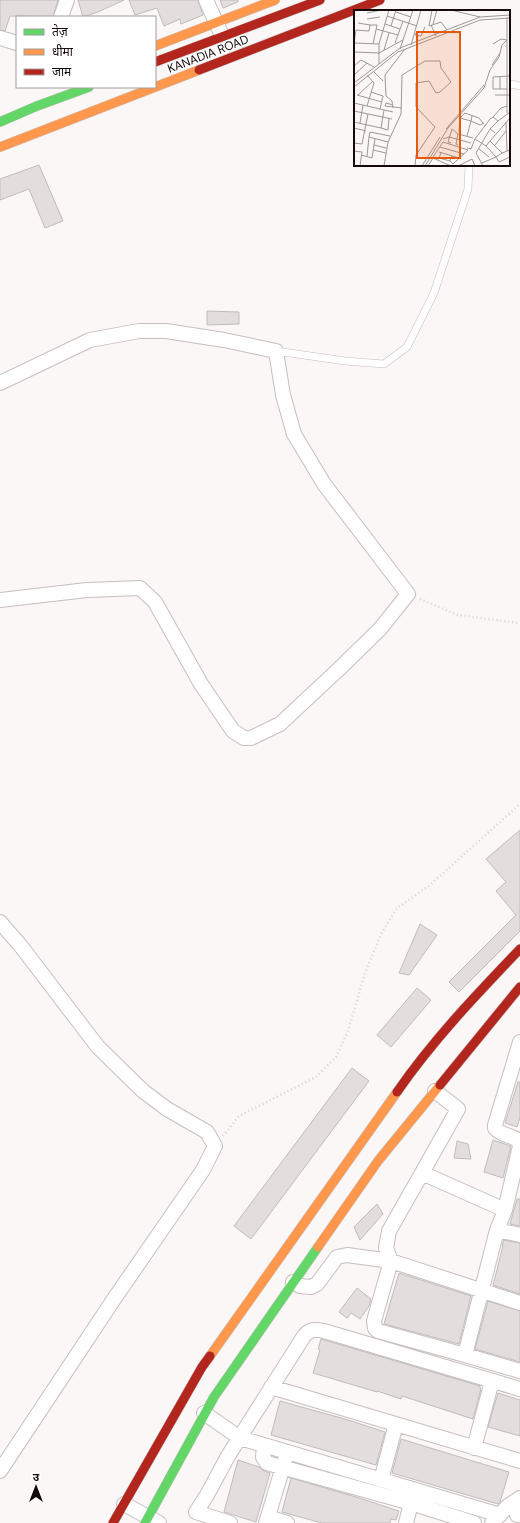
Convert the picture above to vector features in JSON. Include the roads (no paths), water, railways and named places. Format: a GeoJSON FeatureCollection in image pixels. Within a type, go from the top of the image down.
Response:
{"type":"FeatureCollection","features":[{"type":"Feature","properties":{"kind":"street"},"geometry":{"type":"LineString","coordinates":[[61,16],[67,0]]}},
{"type":"Feature","properties":{"kind":"street"},"geometry":{"type":"LineString","coordinates":[[206,0],[222,37]]}},
{"type":"Feature","properties":{"kind":"street"},"geometry":{"type":"LineString","coordinates":[[156,46],[275,0]]}},
{"type":"Feature","properties":{"kind":"street","name":"KANADIA ROAD"},"geometry":{"type":"LineString","coordinates":[[156,62],[320,0]]}},
{"type":"Feature","properties":{"kind":"street","name":"KANADIA ROAD"},"geometry":{"type":"LineString","coordinates":[[354,10],[380,0]]}},
{"type":"Feature","properties":{"kind":"street","name":"KANADIA ROAD"},"geometry":{"type":"LineString","coordinates":[[156,87],[354,10]]}},
{"type":"Feature","properties":{"kind":"street"},"geometry":{"type":"LineString","coordinates":[[0,38],[16,43]]}},
{"type":"Feature","properties":{"kind":"street"},"geometry":{"type":"LineString","coordinates":[[0,122],[37,106],[86,88]]}},
{"type":"Feature","properties":{"kind":"street","name":"KANADIA ROAD"},"geometry":{"type":"LineString","coordinates":[[0,147],[153,88]]}},
{"type":"Feature","properties":{"kind":"street"},"geometry":{"type":"LineString","coordinates":[[0,383],[90,340],[139,331],[166,331],[276,350],[283,395],[294,434],[324,484],[408,594],[380,629],[340,669],[286,719],[280,724],[251,738],[244,738],[233,731],[201,684],[155,602],[140,588],[87,590],[0,600]]}},
{"type":"Feature","properties":{"kind":"street"},"geometry":{"type":"LineString","coordinates":[[0,922],[20,945],[98,1047],[143,1091],[167,1109],[207,1132],[214,1146],[203,1170],[114,1299],[0,1471]]}},
{"type":"Feature","properties":{"kind":"street"},"geometry":{"type":"LineString","coordinates":[[113,1523],[202,1367],[406,1080],[459,1013],[520,949]]}},
{"type":"Feature","properties":{"kind":"street"},"geometry":{"type":"LineString","coordinates":[[124,1504],[151,1521],[204,1413],[293,1282],[378,1161],[520,987]]}},
{"type":"Feature","properties":{"kind":"street"},"geometry":{"type":"LineString","coordinates":[[465,1355],[497,1230],[505,1210],[520,1146],[518,1140],[497,1131],[494,1128],[494,1125],[520,1042]]}},
{"type":"Feature","properties":{"kind":"street"},"geometry":{"type":"LineString","coordinates":[[435,1091],[458,1109],[389,1231],[386,1248],[390,1261],[374,1321],[375,1328],[378,1331],[520,1371]]}},
{"type":"Feature","properties":{"kind":"street"},"geometry":{"type":"LineString","coordinates":[[422,1173],[505,1210]]}},
{"type":"Feature","properties":{"kind":"street"},"geometry":{"type":"LineString","coordinates":[[497,1230],[520,1235]]}},
{"type":"Feature","properties":{"kind":"street"},"geometry":{"type":"LineString","coordinates":[[293,1282],[300,1286],[311,1287],[317,1284],[337,1257],[347,1255],[390,1261],[482,1292],[520,1303]]}},
{"type":"Feature","properties":{"kind":"street"},"geometry":{"type":"LineString","coordinates":[[230,1523],[196,1512],[271,1388],[304,1336],[309,1331],[316,1330],[520,1389]]}},
{"type":"Feature","properties":{"kind":"street"},"geometry":{"type":"LineString","coordinates":[[474,1448],[492,1381]]}},
{"type":"Feature","properties":{"kind":"street"},"geometry":{"type":"LineString","coordinates":[[271,1388],[520,1461]]}},
{"type":"Feature","properties":{"kind":"street"},"geometry":{"type":"LineString","coordinates":[[204,1413],[240,1438],[381,1480],[496,1519],[508,1506],[520,1498]]}},
{"type":"Feature","properties":{"kind":"street"},"geometry":{"type":"LineString","coordinates":[[381,1480],[396,1424]]}},
{"type":"Feature","properties":{"kind":"street"},"geometry":{"type":"LineString","coordinates":[[264,1445],[263,1457],[267,1463],[411,1503],[474,1523]]}},
{"type":"Feature","properties":{"kind":"street"},"geometry":{"type":"LineString","coordinates":[[287,1452],[267,1520],[287,1523]]}},
{"type":"Feature","properties":{"kind":"street"},"geometry":{"type":"LineString","coordinates":[[406,1523],[411,1503]]}},
{"type":"Feature","properties":{"kind":"lane"},"geometry":{"type":"LineString","coordinates":[[510,85],[512,84],[520,86]]}},
{"type":"Feature","properties":{"kind":"lane"},"geometry":{"type":"LineString","coordinates":[[276,350],[345,361],[384,364],[407,347],[434,293],[468,189],[469,166]]}}]}
